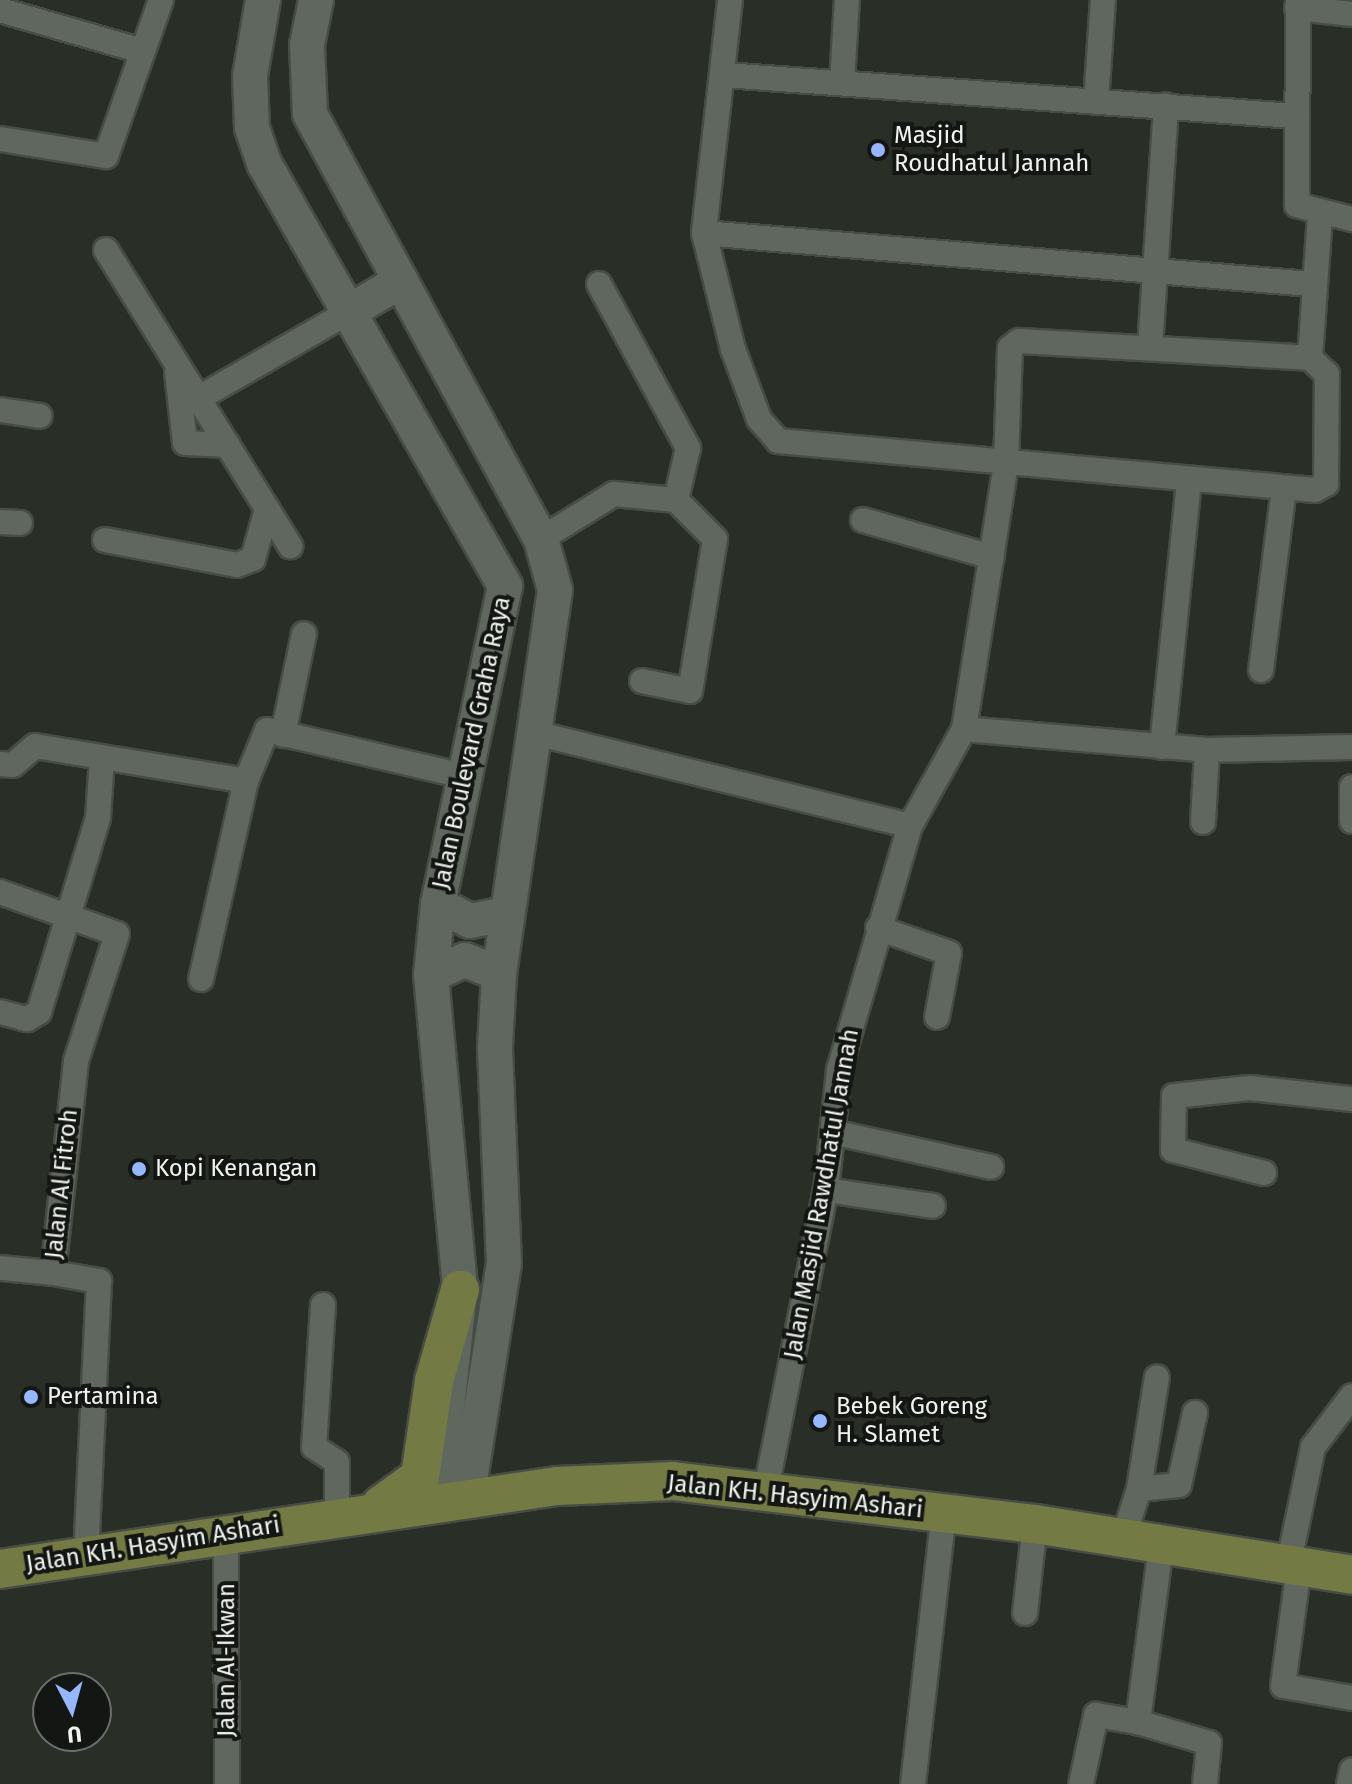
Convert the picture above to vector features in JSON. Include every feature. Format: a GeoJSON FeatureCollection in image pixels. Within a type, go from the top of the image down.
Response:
{"type":"FeatureCollection","features":[{"type":"Feature","properties":{"kind":"main road","name":"Jalan Boulevard Graha Raya"},"geometry":{"type":"LineString","coordinates":[[263,0],[250,76],[252,128],[265,165],[505,586],[468,777],[438,904],[431,975],[460,1290],[452,1500]]}},
{"type":"Feature","properties":{"kind":"main road"},"geometry":{"type":"LineString","coordinates":[[316,0],[307,45],[310,114],[541,539],[555,590],[499,974],[495,1049],[504,1263],[452,1500]]}},
{"type":"Feature","properties":{"kind":"main road"},"geometry":{"type":"LineString","coordinates":[[350,311],[401,281]]}},
{"type":"Feature","properties":{"kind":"main road"},"geometry":{"type":"LineString","coordinates":[[438,904],[470,921],[507,914]]}},
{"type":"Feature","properties":{"kind":"main road"},"geometry":{"type":"LineString","coordinates":[[431,975],[465,960],[499,974]]}},
{"type":"Feature","properties":{"kind":"main road"},"geometry":{"type":"LineString","coordinates":[[350,1513],[400,1497],[420,1477],[434,1381],[460,1290]]}},
{"type":"Feature","properties":{"kind":"main road","name":"Jalan KH. Hasyim Ashari"},"geometry":{"type":"LineString","coordinates":[[0,1569],[350,1513],[614,1482],[766,1489],[1035,1524],[1122,1542],[1352,1575]]}},
{"type":"Feature","properties":{"kind":"street"},"geometry":{"type":"LineString","coordinates":[[0,139],[106,156],[139,50],[161,0]]}},
{"type":"Feature","properties":{"kind":"street"},"geometry":{"type":"LineString","coordinates":[[730,0],[704,233],[733,349],[759,419],[778,441],[1189,483],[1323,489],[1340,424],[1327,374],[1310,358],[1150,348],[1166,106]]}},
{"type":"Feature","properties":{"kind":"street"},"geometry":{"type":"LineString","coordinates":[[842,83],[847,0]]}},
{"type":"Feature","properties":{"kind":"street"},"geometry":{"type":"LineString","coordinates":[[1096,102],[1103,0]]}},
{"type":"Feature","properties":{"kind":"street"},"geometry":{"type":"LineString","coordinates":[[1352,14],[1297,4],[1295,116],[1297,205],[1320,216],[1352,219]]}},
{"type":"Feature","properties":{"kind":"street"},"geometry":{"type":"LineString","coordinates":[[0,10],[139,50]]}},
{"type":"Feature","properties":{"kind":"street"},"geometry":{"type":"LineString","coordinates":[[724,75],[1295,116]]}},
{"type":"Feature","properties":{"kind":"street"},"geometry":{"type":"LineString","coordinates":[[1310,358],[1310,284],[1320,216]]}},
{"type":"Feature","properties":{"kind":"street"},"geometry":{"type":"LineString","coordinates":[[704,233],[1155,268],[1310,284]]}},
{"type":"Feature","properties":{"kind":"street"},"geometry":{"type":"LineString","coordinates":[[106,250],[290,546]]}},
{"type":"Feature","properties":{"kind":"street"},"geometry":{"type":"LineString","coordinates":[[599,284],[688,448],[676,500]]}},
{"type":"Feature","properties":{"kind":"street"},"geometry":{"type":"LineString","coordinates":[[199,398],[350,311]]}},
{"type":"Feature","properties":{"kind":"street","name":"Jalan Masjid Rawdhatul Jannah"},"geometry":{"type":"LineString","coordinates":[[766,1489],[826,1190],[839,1070],[910,826],[964,729],[1006,463],[1010,348],[1019,341],[1150,348]]}},
{"type":"Feature","properties":{"kind":"street"},"geometry":{"type":"LineString","coordinates":[[176,363],[185,443],[228,445]]}},
{"type":"Feature","properties":{"kind":"street"},"geometry":{"type":"LineString","coordinates":[[0,410],[40,416]]}},
{"type":"Feature","properties":{"kind":"street"},"geometry":{"type":"LineString","coordinates":[[1162,747],[1189,483]]}},
{"type":"Feature","properties":{"kind":"street"},"geometry":{"type":"LineString","coordinates":[[1261,670],[1284,488]]}},
{"type":"Feature","properties":{"kind":"street"},"geometry":{"type":"LineString","coordinates":[[541,539],[614,494],[676,500],[715,539],[690,691],[642,681]]}},
{"type":"Feature","properties":{"kind":"street"},"geometry":{"type":"LineString","coordinates":[[105,540],[237,565],[253,559],[267,509]]}},
{"type":"Feature","properties":{"kind":"street"},"geometry":{"type":"LineString","coordinates":[[863,520],[992,557]]}},
{"type":"Feature","properties":{"kind":"street"},"geometry":{"type":"LineString","coordinates":[[283,735],[304,634]]}},
{"type":"Feature","properties":{"kind":"street"},"geometry":{"type":"LineString","coordinates":[[964,729],[1207,750],[1352,747]]}},
{"type":"Feature","properties":{"kind":"street"},"geometry":{"type":"LineString","coordinates":[[201,979],[246,781],[262,730],[468,777]]}},
{"type":"Feature","properties":{"kind":"street"},"geometry":{"type":"LineString","coordinates":[[535,733],[910,826]]}},
{"type":"Feature","properties":{"kind":"street"},"geometry":{"type":"LineString","coordinates":[[0,764],[13,765],[35,746],[246,781]]}},
{"type":"Feature","properties":{"kind":"street"},"geometry":{"type":"LineString","coordinates":[[1203,822],[1207,750]]}},
{"type":"Feature","properties":{"kind":"street"},"geometry":{"type":"LineString","coordinates":[[2,1020],[27,1019],[39,1012],[72,915],[98,818],[102,758]]}},
{"type":"Feature","properties":{"kind":"street"},"geometry":{"type":"LineString","coordinates":[[1352,787],[1352,821]]}},
{"type":"Feature","properties":{"kind":"street"},"geometry":{"type":"LineString","coordinates":[[0,892],[72,915]]}},
{"type":"Feature","properties":{"kind":"street","name":"Jalan Al Fitroh"},"geometry":{"type":"LineString","coordinates":[[72,915],[109,926],[118,939],[74,1073],[53,1273],[99,1281],[86,1556]]}},
{"type":"Feature","properties":{"kind":"street"},"geometry":{"type":"LineString","coordinates":[[878,928],[949,953],[937,1017]]}},
{"type":"Feature","properties":{"kind":"street"},"geometry":{"type":"LineString","coordinates":[[1264,1173],[1173,1150],[1174,1096],[1250,1088],[1352,1099]]}},
{"type":"Feature","properties":{"kind":"street"},"geometry":{"type":"LineString","coordinates":[[832,1132],[991,1167]]}},
{"type":"Feature","properties":{"kind":"street"},"geometry":{"type":"LineString","coordinates":[[826,1190],[933,1206]]}},
{"type":"Feature","properties":{"kind":"street"},"geometry":{"type":"LineString","coordinates":[[0,1268],[53,1273]]}},
{"type":"Feature","properties":{"kind":"street"},"geometry":{"type":"LineString","coordinates":[[323,1305],[314,1447],[337,1462],[350,1513]]}},
{"type":"Feature","properties":{"kind":"street"},"geometry":{"type":"LineString","coordinates":[[1122,1542],[1139,1489],[1157,1377]]}},
{"type":"Feature","properties":{"kind":"street"},"geometry":{"type":"LineString","coordinates":[[1352,1396],[1313,1447],[1293,1566],[1283,1686],[1352,1698]]}},
{"type":"Feature","properties":{"kind":"street"},"geometry":{"type":"LineString","coordinates":[[1139,1489],[1175,1490],[1195,1413]]}},
{"type":"Feature","properties":{"kind":"street"},"geometry":{"type":"LineString","coordinates":[[913,1784],[944,1513]]}},
{"type":"Feature","properties":{"kind":"street"},"geometry":{"type":"LineString","coordinates":[[1025,1613],[1035,1524]]}},
{"type":"Feature","properties":{"kind":"street","name":"Jalan Al-Ikwan"},"geometry":{"type":"LineString","coordinates":[[226,1535],[227,1784]]}},
{"type":"Feature","properties":{"kind":"street"},"geometry":{"type":"LineString","coordinates":[[1138,1722],[1161,1547]]}},
{"type":"Feature","properties":{"kind":"street"},"geometry":{"type":"LineString","coordinates":[[1081,1784],[1096,1715],[1138,1722],[1209,1743],[1205,1784]]}},
{"type":"Feature","properties":{"kind":"street"},"geometry":{"type":"LineString","coordinates":[[1349,1784],[1352,1770]]}},
{"type":"Feature","properties":{"kind":"place","name":"Masjid Roudhatul Jannah"},"geometry":{"type":"Point","coordinates":[878,150]}},
{"type":"Feature","properties":{"kind":"place","name":"Kopi Kenangan"},"geometry":{"type":"Point","coordinates":[139,1169]}},
{"type":"Feature","properties":{"kind":"place","name":"Pertamina"},"geometry":{"type":"Point","coordinates":[31,1397]}},
{"type":"Feature","properties":{"kind":"place","name":"Bebek Goreng H. Slamet"},"geometry":{"type":"Point","coordinates":[820,1421]}}]}
